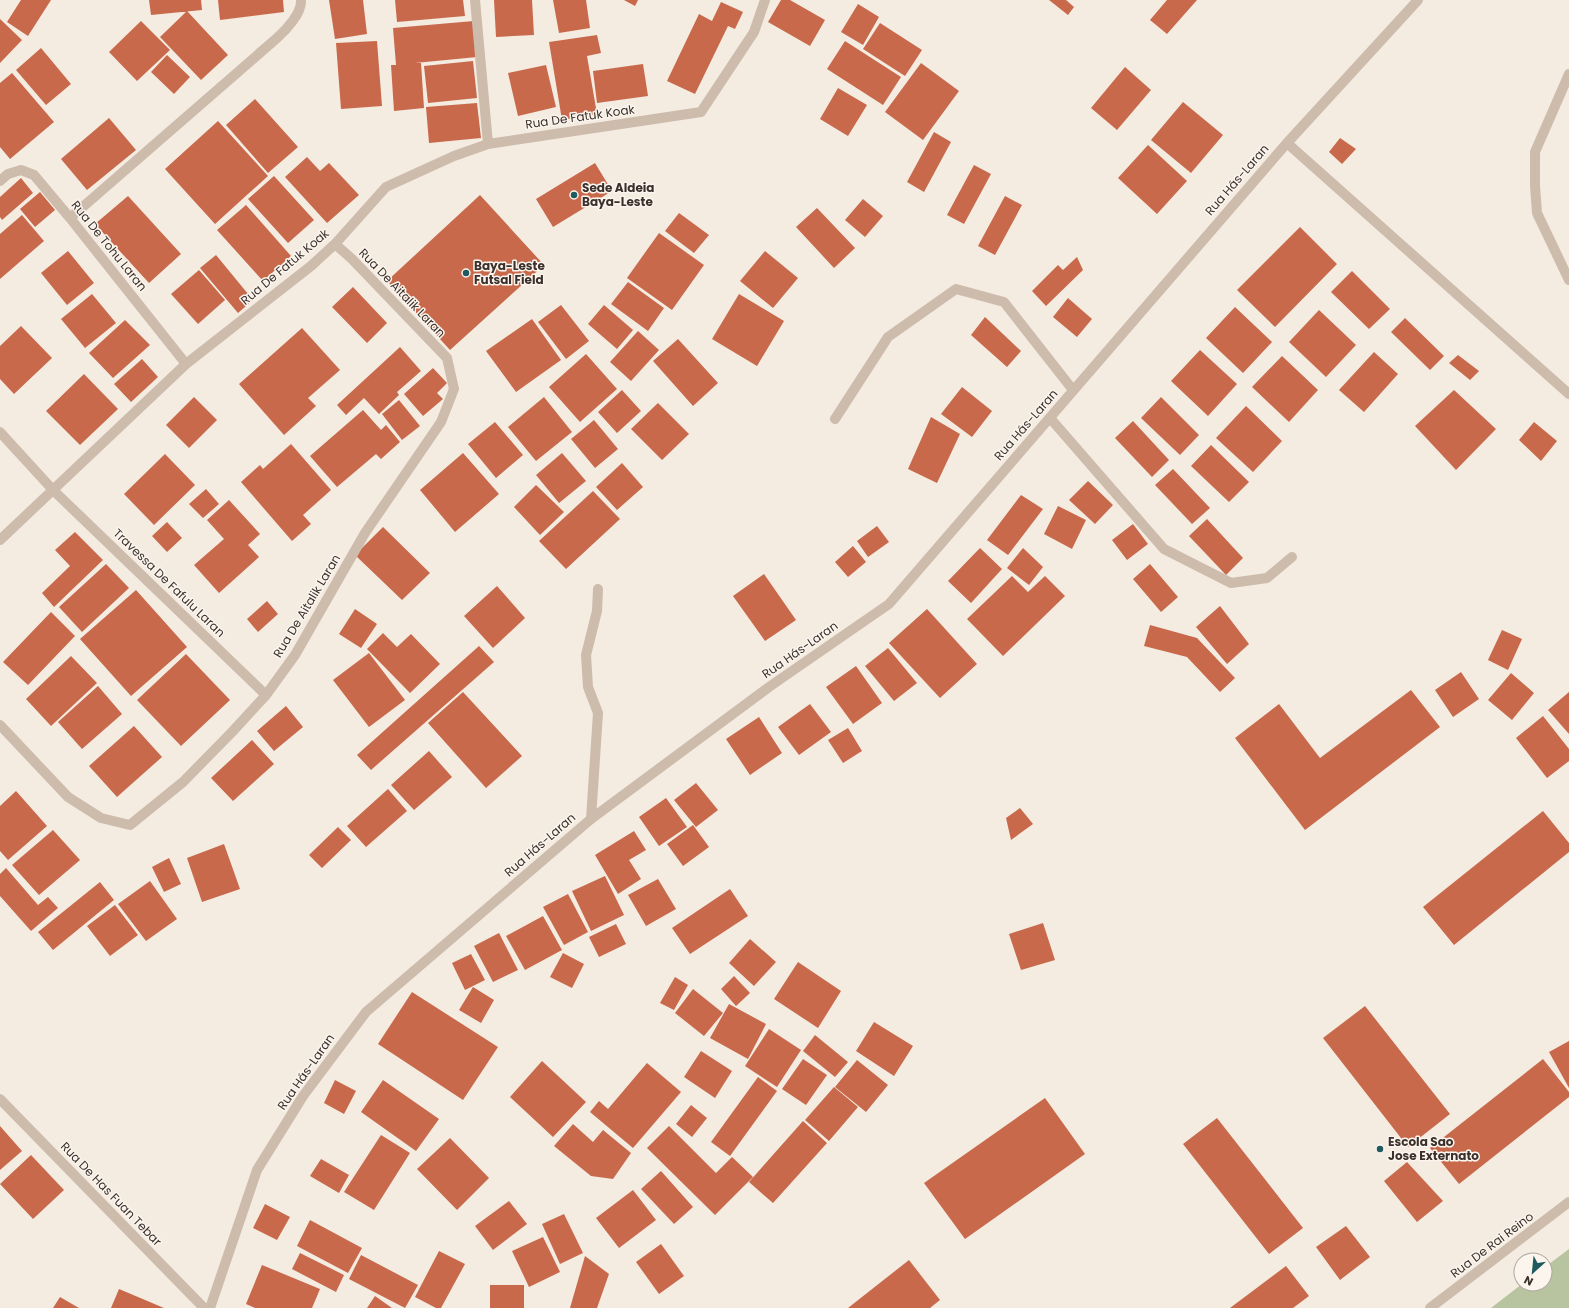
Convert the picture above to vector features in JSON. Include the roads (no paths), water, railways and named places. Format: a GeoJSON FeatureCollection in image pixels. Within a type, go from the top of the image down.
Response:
{"type":"FeatureCollection","features":[{"type":"Feature","properties":{"kind":"street"},"geometry":{"type":"LineString","coordinates":[[70,218],[277,38],[292,23],[301,4],[301,0]]}},
{"type":"Feature","properties":{"kind":"street"},"geometry":{"type":"LineString","coordinates":[[475,0],[488,144]]}},
{"type":"Feature","properties":{"kind":"street","name":"Rua De Fatuk Koak"},"geometry":{"type":"LineString","coordinates":[[0,540],[186,364],[311,266],[335,244],[386,187],[454,156],[488,144],[701,112],[754,32],[765,0]]}},
{"type":"Feature","properties":{"kind":"street","name":"Rua Hás-Laran"},"geometry":{"type":"LineString","coordinates":[[210,1308],[257,1170],[303,1096],[366,1012],[591,819],[769,687],[889,604],[1287,143],[1418,0]]}},
{"type":"Feature","properties":{"kind":"street"},"geometry":{"type":"LineString","coordinates":[[1569,74],[1535,152],[1534,186],[1537,213],[1569,280]]}},
{"type":"Feature","properties":{"kind":"street"},"geometry":{"type":"LineString","coordinates":[[1287,143],[1569,394]]}},
{"type":"Feature","properties":{"kind":"street","name":"Rua De Tohu Laran"},"geometry":{"type":"LineString","coordinates":[[0,181],[8,174],[21,170],[34,175],[186,364]]}},
{"type":"Feature","properties":{"kind":"street","name":"Rua De Aitalik Laran"},"geometry":{"type":"LineString","coordinates":[[0,725],[68,797],[101,818],[130,825],[183,782],[234,731],[266,695],[295,655],[365,533],[441,422],[454,389],[447,358],[352,259],[335,244]]}},
{"type":"Feature","properties":{"kind":"street"},"geometry":{"type":"LineString","coordinates":[[834,419],[888,337],[956,289],[1004,302],[1074,390]]}},
{"type":"Feature","properties":{"kind":"street"},"geometry":{"type":"LineString","coordinates":[[1050,418],[1164,549],[1231,583],[1267,578],[1292,557]]}},
{"type":"Feature","properties":{"kind":"street","name":"Travessa De Fafulu Laran"},"geometry":{"type":"LineString","coordinates":[[0,432],[53,490],[266,695]]}},
{"type":"Feature","properties":{"kind":"street"},"geometry":{"type":"LineString","coordinates":[[591,819],[598,740],[598,713],[588,687],[586,655],[597,611],[598,589]]}},
{"type":"Feature","properties":{"kind":"street","name":"Rua De Has Fuan Tebar"},"geometry":{"type":"LineString","coordinates":[[0,1099],[204,1308]]}},
{"type":"Feature","properties":{"kind":"street","name":"Rua De Rai Reino"},"geometry":{"type":"LineString","coordinates":[[1430,1308],[1569,1202]]}},
{"type":"Feature","properties":{"kind":"place","name":"Sede Aldeia Baya-Leste"},"geometry":{"type":"Point","coordinates":[574,195]}},
{"type":"Feature","properties":{"kind":"place","name":"Baya-Leste Futsal Field"},"geometry":{"type":"Point","coordinates":[466,273]}},
{"type":"Feature","properties":{"kind":"place","name":"Escola Sao Jose Externato"},"geometry":{"type":"Point","coordinates":[1380,1149]}}]}
